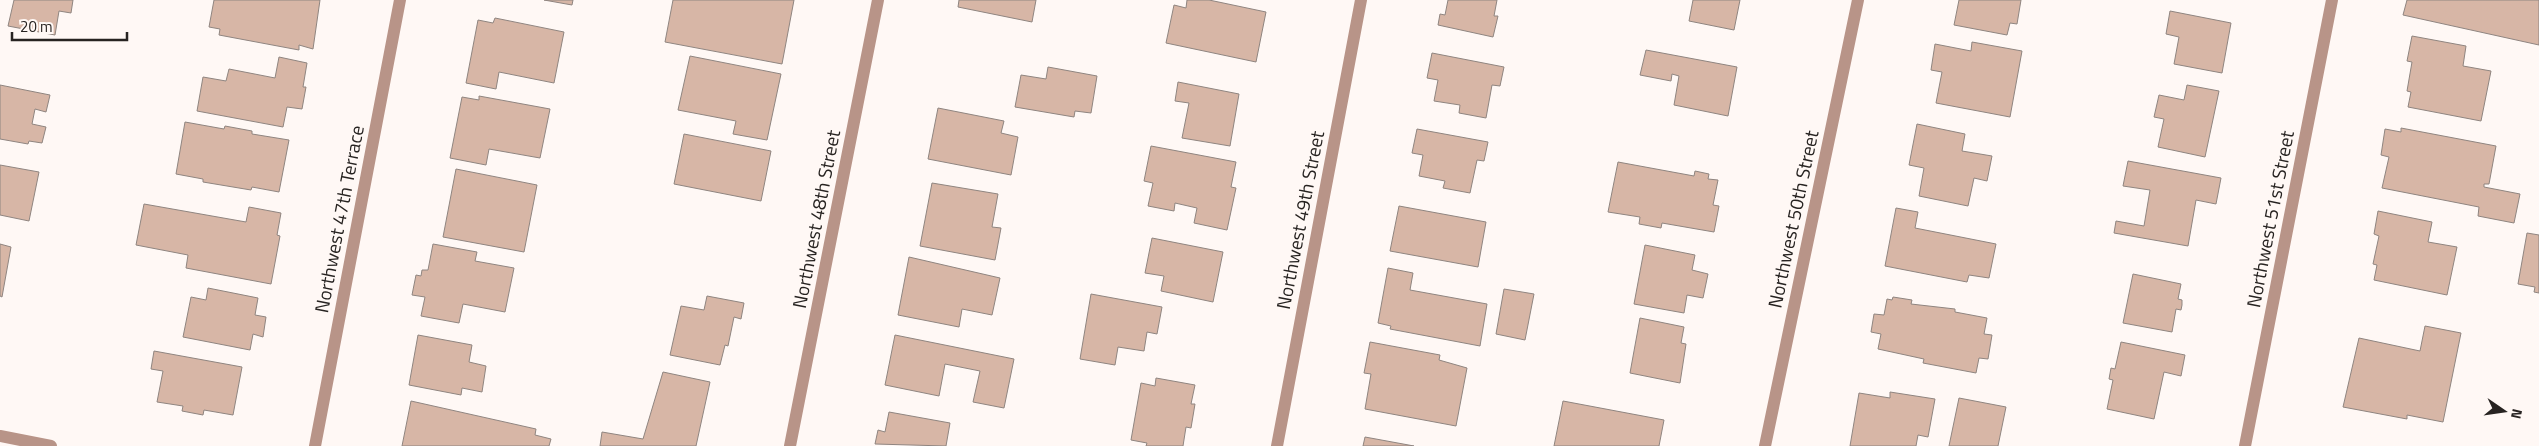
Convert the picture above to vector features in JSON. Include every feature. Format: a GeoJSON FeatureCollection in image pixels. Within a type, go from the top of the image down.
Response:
{"type":"FeatureCollection","features":[{"type":"Feature","properties":{"kind":"street","name":"Northwest 47th Terrace"},"geometry":{"type":"LineString","coordinates":[[315,446],[400,0]]}},
{"type":"Feature","properties":{"kind":"street","name":"Northwest 48th Street"},"geometry":{"type":"LineString","coordinates":[[790,446],[878,0]]}},
{"type":"Feature","properties":{"kind":"street","name":"Northwest 49th Street"},"geometry":{"type":"LineString","coordinates":[[1277,446],[1361,0]]}},
{"type":"Feature","properties":{"kind":"street","name":"Northwest 50th Street"},"geometry":{"type":"LineString","coordinates":[[1765,446],[1858,0]]}},
{"type":"Feature","properties":{"kind":"street","name":"Northwest 51st Street"},"geometry":{"type":"LineString","coordinates":[[2245,446],[2332,0]]}},
{"type":"Feature","properties":{"kind":"street"},"geometry":{"type":"LineString","coordinates":[[0,436],[51,446]]}},
{"type":"Feature","properties":{"kind":"building"},"geometry":{"type":"Polygon","coordinates":[[[14,0],[73,0],[71,13],[59,11],[55,35],[8,26],[14,0]]]}},
{"type":"Feature","properties":{"kind":"building"},"geometry":{"type":"Polygon","coordinates":[[[214,0],[320,0],[313,49],[299,45],[299,50],[219,35],[220,29],[209,27],[214,0]]]}},
{"type":"Feature","properties":{"kind":"building"},"geometry":{"type":"Polygon","coordinates":[[[544,0],[573,0],[572,5],[544,0]]]}},
{"type":"Feature","properties":{"kind":"building"},"geometry":{"type":"Polygon","coordinates":[[[673,0],[794,0],[782,64],[665,42],[673,0]]]}},
{"type":"Feature","properties":{"kind":"building"},"geometry":{"type":"Polygon","coordinates":[[[959,0],[1036,0],[1032,22],[958,7],[959,0]]]}},
{"type":"Feature","properties":{"kind":"building"},"geometry":{"type":"Polygon","coordinates":[[[1187,0],[1209,0],[1266,12],[1256,62],[1166,43],[1174,5],[1186,8],[1187,0]]]}},
{"type":"Feature","properties":{"kind":"building"},"geometry":{"type":"Polygon","coordinates":[[[1448,0],[1497,0],[1494,16],[1498,16],[1493,37],[1438,25],[1440,14],[1445,15],[1448,0]]]}},
{"type":"Feature","properties":{"kind":"building"},"geometry":{"type":"Polygon","coordinates":[[[1693,0],[1740,0],[1734,30],[1689,21],[1693,0]]]}},
{"type":"Feature","properties":{"kind":"building"},"geometry":{"type":"Polygon","coordinates":[[[1959,0],[2021,0],[2017,24],[2010,23],[2007,35],[1954,25],[1959,0]]]}},
{"type":"Feature","properties":{"kind":"building"},"geometry":{"type":"Polygon","coordinates":[[[2407,0],[2539,0],[2539,45],[2403,15],[2407,0]]]}},
{"type":"Feature","properties":{"kind":"building"},"geometry":{"type":"Polygon","coordinates":[[[2170,11],[2231,23],[2222,73],[2174,64],[2179,37],[2166,34],[2170,11]]]}},
{"type":"Feature","properties":{"kind":"building"},"geometry":{"type":"Polygon","coordinates":[[[495,18],[564,32],[554,83],[499,72],[496,89],[466,83],[478,20],[493,23],[495,18]]]}},
{"type":"Feature","properties":{"kind":"building"},"geometry":{"type":"Polygon","coordinates":[[[2412,36],[2466,46],[2463,66],[2491,71],[2481,121],[2408,107],[2411,92],[2407,91],[2412,62],[2407,61],[2412,36]]]}},
{"type":"Feature","properties":{"kind":"building"},"geometry":{"type":"Polygon","coordinates":[[[1972,42],[2022,51],[2010,117],[1936,103],[1942,72],[1931,70],[1935,44],[1971,51],[1972,42]]]}},
{"type":"Feature","properties":{"kind":"building"},"geometry":{"type":"Polygon","coordinates":[[[1646,50],[1737,67],[1728,116],[1674,105],[1679,76],[1672,74],[1671,81],[1640,75],[1646,50]]]}},
{"type":"Feature","properties":{"kind":"building"},"geometry":{"type":"Polygon","coordinates":[[[1432,53],[1504,67],[1500,86],[1492,85],[1486,118],[1459,113],[1460,105],[1434,101],[1438,80],[1427,78],[1432,53]]]}},
{"type":"Feature","properties":{"kind":"building"},"geometry":{"type":"Polygon","coordinates":[[[690,56],[781,74],[767,140],[733,134],[736,121],[678,110],[690,56]]]}},
{"type":"Feature","properties":{"kind":"building"},"geometry":{"type":"Polygon","coordinates":[[[279,57],[307,63],[303,87],[306,87],[302,109],[287,107],[283,127],[197,111],[203,77],[226,81],[229,69],[275,78],[279,57]]]}},
{"type":"Feature","properties":{"kind":"building"},"geometry":{"type":"Polygon","coordinates":[[[1048,67],[1097,76],[1091,113],[1075,111],[1074,117],[1015,107],[1021,75],[1046,79],[1048,67]]]}},
{"type":"Feature","properties":{"kind":"building"},"geometry":{"type":"Polygon","coordinates":[[[1178,82],[1239,94],[1230,146],[1182,138],[1189,103],[1175,101],[1178,82]]]}},
{"type":"Feature","properties":{"kind":"building"},"geometry":{"type":"Polygon","coordinates":[[[0,85],[50,95],[46,112],[35,109],[32,124],[46,127],[42,143],[29,141],[28,144],[0,139],[0,85]]]}},
{"type":"Feature","properties":{"kind":"building"},"geometry":{"type":"Polygon","coordinates":[[[2187,85],[2219,91],[2205,157],[2158,147],[2164,119],[2154,117],[2159,95],[2184,100],[2187,85]]]}},
{"type":"Feature","properties":{"kind":"building"},"geometry":{"type":"Polygon","coordinates":[[[479,96],[550,109],[540,158],[489,149],[486,165],[450,158],[462,97],[479,100],[479,96]]]}},
{"type":"Feature","properties":{"kind":"building"},"geometry":{"type":"Polygon","coordinates":[[[938,108],[1004,121],[1001,133],[1018,137],[1011,175],[928,159],[938,108]]]}},
{"type":"Feature","properties":{"kind":"building"},"geometry":{"type":"Polygon","coordinates":[[[185,122],[224,129],[225,126],[252,131],[252,134],[289,140],[279,192],[252,187],[251,190],[203,182],[203,179],[176,174],[185,122]]]}},
{"type":"Feature","properties":{"kind":"building"},"geometry":{"type":"Polygon","coordinates":[[[1917,124],[1965,134],[1962,151],[1992,156],[1987,181],[1974,178],[1968,206],[1919,196],[1924,168],[1909,165],[1917,124]]]}},
{"type":"Feature","properties":{"kind":"building"},"geometry":{"type":"Polygon","coordinates":[[[2401,128],[2496,146],[2489,184],[2484,184],[2484,187],[2520,194],[2514,223],[2478,216],[2479,207],[2382,188],[2389,157],[2381,155],[2385,129],[2401,132],[2401,128]]]}},
{"type":"Feature","properties":{"kind":"building"},"geometry":{"type":"Polygon","coordinates":[[[1417,129],[1488,142],[1484,161],[1477,160],[1470,193],[1443,188],[1445,181],[1419,176],[1423,155],[1412,153],[1417,129]]]}},
{"type":"Feature","properties":{"kind":"building"},"geometry":{"type":"Polygon","coordinates":[[[684,134],[771,151],[761,201],[674,184],[684,134]]]}},
{"type":"Feature","properties":{"kind":"building"},"geometry":{"type":"Polygon","coordinates":[[[1151,146],[1236,162],[1231,187],[1236,188],[1227,230],[1194,223],[1197,208],[1175,203],[1174,211],[1148,206],[1153,183],[1144,181],[1151,146]]]}},
{"type":"Feature","properties":{"kind":"building"},"geometry":{"type":"Polygon","coordinates":[[[2128,161],[2221,178],[2216,204],[2196,200],[2188,246],[2114,233],[2116,221],[2144,226],[2150,190],[2123,186],[2128,161]]]}},
{"type":"Feature","properties":{"kind":"building"},"geometry":{"type":"Polygon","coordinates":[[[1618,162],[1694,176],[1695,171],[1709,174],[1708,179],[1718,180],[1713,205],[1719,206],[1714,232],[1662,223],[1661,228],[1639,224],[1640,217],[1608,212],[1618,162]]]}},
{"type":"Feature","properties":{"kind":"building"},"geometry":{"type":"Polygon","coordinates":[[[0,165],[39,172],[29,221],[0,215],[0,165]]]}},
{"type":"Feature","properties":{"kind":"building"},"geometry":{"type":"Polygon","coordinates":[[[456,169],[537,185],[524,252],[443,237],[456,169]]]}},
{"type":"Feature","properties":{"kind":"building"},"geometry":{"type":"Polygon","coordinates":[[[932,183],[998,194],[992,227],[1001,228],[995,260],[920,246],[932,183]]]}},
{"type":"Feature","properties":{"kind":"building"},"geometry":{"type":"Polygon","coordinates":[[[144,204],[246,222],[249,207],[281,213],[277,235],[280,236],[271,284],[186,268],[188,255],[136,245],[144,204]]]}},
{"type":"Feature","properties":{"kind":"building"},"geometry":{"type":"Polygon","coordinates":[[[1399,206],[1486,222],[1478,267],[1390,251],[1399,206]]]}},
{"type":"Feature","properties":{"kind":"building"},"geometry":{"type":"Polygon","coordinates":[[[1896,208],[1918,212],[1915,228],[1996,244],[1989,278],[1969,275],[1967,282],[1885,266],[1896,208]]]}},
{"type":"Feature","properties":{"kind":"building"},"geometry":{"type":"Polygon","coordinates":[[[2378,211],[2432,222],[2428,242],[2457,247],[2447,295],[2374,280],[2377,265],[2373,264],[2379,236],[2374,234],[2378,211]]]}},
{"type":"Feature","properties":{"kind":"building"},"geometry":{"type":"Polygon","coordinates":[[[2527,233],[2539,235],[2539,293],[2534,292],[2535,287],[2518,284],[2527,233]]]}},
{"type":"Feature","properties":{"kind":"building"},"geometry":{"type":"Polygon","coordinates":[[[1152,238],[1223,252],[1213,302],[1161,291],[1164,276],[1145,273],[1152,238]]]}},
{"type":"Feature","properties":{"kind":"building"},"geometry":{"type":"Polygon","coordinates":[[[0,244],[11,247],[2,297],[0,296],[0,244]]]}},
{"type":"Feature","properties":{"kind":"building"},"geometry":{"type":"Polygon","coordinates":[[[433,244],[477,252],[475,261],[514,268],[505,312],[463,304],[459,323],[421,316],[425,297],[412,295],[416,275],[421,276],[422,270],[428,270],[433,244]]]}},
{"type":"Feature","properties":{"kind":"building"},"geometry":{"type":"Polygon","coordinates":[[[1645,245],[1695,255],[1692,270],[1708,274],[1703,298],[1687,295],[1684,313],[1634,304],[1645,245]]]}},
{"type":"Feature","properties":{"kind":"building"},"geometry":{"type":"Polygon","coordinates":[[[909,257],[1000,278],[992,315],[962,309],[959,327],[898,315],[909,257]]]}},
{"type":"Feature","properties":{"kind":"building"},"geometry":{"type":"Polygon","coordinates":[[[1388,268],[1413,273],[1410,290],[1487,304],[1480,346],[1390,329],[1391,326],[1378,323],[1388,268]]]}},
{"type":"Feature","properties":{"kind":"building"},"geometry":{"type":"Polygon","coordinates":[[[2133,274],[2181,284],[2178,299],[2182,300],[2182,305],[2181,310],[2176,309],[2172,332],[2123,323],[2133,274]]]}},
{"type":"Feature","properties":{"kind":"building"},"geometry":{"type":"Polygon","coordinates":[[[208,288],[258,298],[255,315],[266,317],[263,337],[253,334],[250,350],[183,337],[191,297],[206,300],[208,288]]]}},
{"type":"Feature","properties":{"kind":"building"},"geometry":{"type":"Polygon","coordinates":[[[1504,289],[1534,294],[1525,340],[1496,334],[1504,289]]]}},
{"type":"Feature","properties":{"kind":"building"},"geometry":{"type":"Polygon","coordinates":[[[1091,294],[1162,307],[1157,334],[1147,332],[1144,351],[1118,347],[1115,365],[1080,359],[1091,294]]]}},
{"type":"Feature","properties":{"kind":"building"},"geometry":{"type":"Polygon","coordinates":[[[707,296],[744,303],[741,319],[734,317],[728,346],[725,345],[720,365],[670,355],[681,306],[704,310],[707,296]]]}},
{"type":"Feature","properties":{"kind":"building"},"geometry":{"type":"Polygon","coordinates":[[[1893,297],[1912,300],[1911,304],[1955,309],[1955,312],[1987,318],[1984,334],[1992,335],[1988,359],[1979,358],[1976,373],[1923,363],[1924,359],[1878,349],[1881,334],[1871,332],[1874,314],[1884,315],[1887,299],[1892,300],[1893,297]]]}},
{"type":"Feature","properties":{"kind":"building"},"geometry":{"type":"Polygon","coordinates":[[[1640,318],[1684,327],[1681,343],[1686,344],[1680,383],[1630,373],[1640,318]]]}},
{"type":"Feature","properties":{"kind":"building"},"geometry":{"type":"Polygon","coordinates":[[[2425,326],[2461,333],[2443,422],[2407,415],[2407,419],[2343,407],[2359,338],[2420,351],[2425,326]]]}},
{"type":"Feature","properties":{"kind":"building"},"geometry":{"type":"Polygon","coordinates":[[[418,335],[472,345],[469,362],[486,366],[482,392],[462,388],[461,395],[409,385],[418,335]]]}},
{"type":"Feature","properties":{"kind":"building"},"geometry":{"type":"Polygon","coordinates":[[[895,335],[1014,359],[1004,408],[973,402],[980,371],[945,364],[939,396],[885,385],[895,335]]]}},
{"type":"Feature","properties":{"kind":"building"},"geometry":{"type":"Polygon","coordinates":[[[1370,342],[1440,355],[1439,360],[1467,368],[1456,426],[1365,409],[1371,374],[1364,373],[1370,342]]]}},
{"type":"Feature","properties":{"kind":"building"},"geometry":{"type":"Polygon","coordinates":[[[2121,342],[2185,355],[2181,376],[2164,372],[2154,419],[2107,409],[2113,380],[2109,379],[2111,368],[2115,369],[2121,342]]]}},
{"type":"Feature","properties":{"kind":"building"},"geometry":{"type":"Polygon","coordinates":[[[154,351],[242,367],[233,415],[204,410],[203,415],[182,411],[183,406],[157,402],[163,371],[151,369],[154,351]]]}},
{"type":"Feature","properties":{"kind":"building"},"geometry":{"type":"Polygon","coordinates":[[[663,372],[710,382],[696,446],[600,446],[602,432],[643,439],[663,372]]]}},
{"type":"Feature","properties":{"kind":"building"},"geometry":{"type":"Polygon","coordinates":[[[1156,378],[1195,385],[1191,404],[1195,404],[1191,428],[1186,427],[1183,446],[1146,446],[1147,443],[1131,440],[1141,383],[1155,386],[1156,378]]]}},
{"type":"Feature","properties":{"kind":"building"},"geometry":{"type":"Polygon","coordinates":[[[1890,392],[1935,399],[1928,437],[1918,435],[1916,446],[1850,446],[1859,393],[1890,398],[1890,392]]]}},
{"type":"Feature","properties":{"kind":"building"},"geometry":{"type":"Polygon","coordinates":[[[1959,398],[2006,407],[1998,446],[1949,446],[1959,398]]]}},
{"type":"Feature","properties":{"kind":"building"},"geometry":{"type":"Polygon","coordinates":[[[411,401],[536,429],[535,435],[551,439],[549,446],[402,446],[411,401]]]}},
{"type":"Feature","properties":{"kind":"building"},"geometry":{"type":"Polygon","coordinates":[[[1563,401],[1664,420],[1659,446],[1554,446],[1563,401]]]}},
{"type":"Feature","properties":{"kind":"building"},"geometry":{"type":"Polygon","coordinates":[[[889,412],[950,423],[946,446],[875,444],[878,430],[885,432],[889,412]]]}},
{"type":"Feature","properties":{"kind":"building"},"geometry":{"type":"Polygon","coordinates":[[[1365,437],[1414,446],[1363,446],[1365,437]]]}}]}
